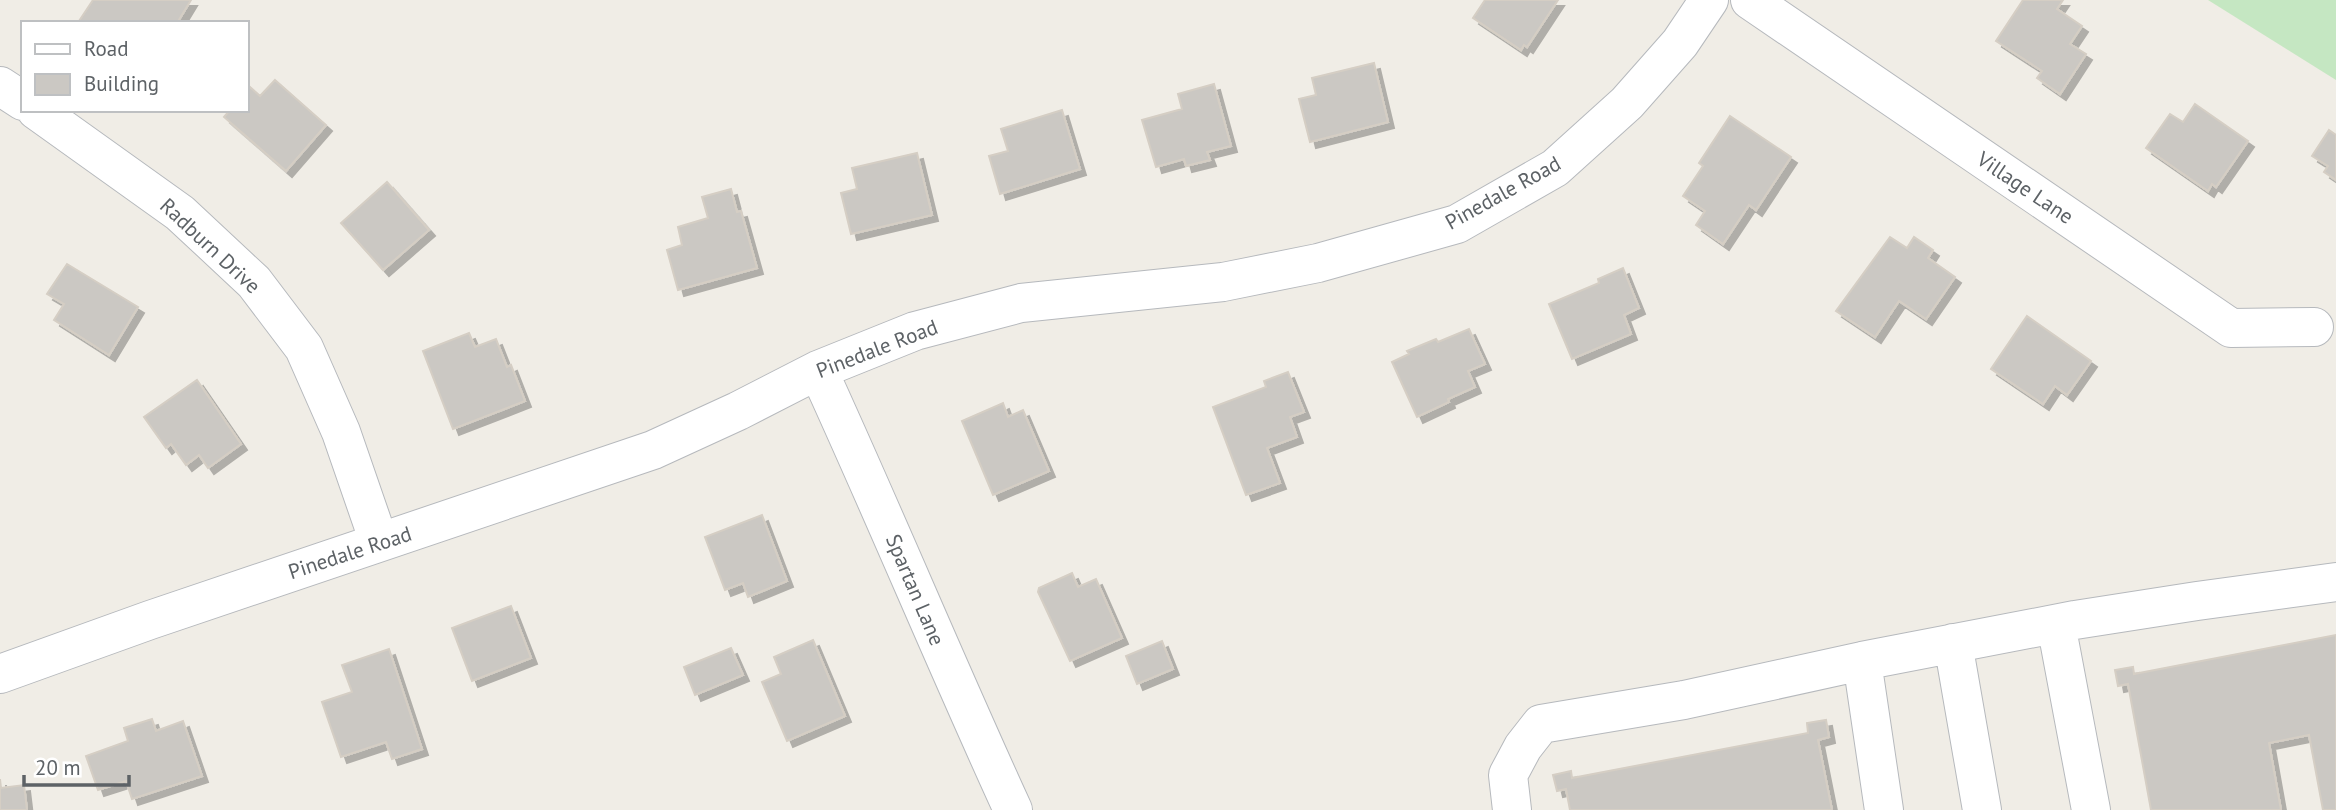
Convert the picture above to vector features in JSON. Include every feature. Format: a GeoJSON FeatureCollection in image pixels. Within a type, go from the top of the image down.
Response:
{"type":"FeatureCollection","features":[{"type":"Feature","properties":{"kind":"street","name":"Pinedale Road"},"geometry":{"type":"LineString","coordinates":[[0,674],[653,450],[818,370],[915,331],[1021,303],[1223,282],[1318,263],[1457,224],[1555,168],[1627,103],[1680,43],[1709,0]]}},
{"type":"Feature","properties":{"kind":"street","name":"Village Lane"},"geometry":{"type":"LineString","coordinates":[[1750,0],[2231,328],[2314,327]]}},
{"type":"Feature","properties":{"kind":"street"},"geometry":{"type":"LineString","coordinates":[[0,86],[21,100]]}},
{"type":"Feature","properties":{"kind":"street","name":"Radburn Drive"},"geometry":{"type":"LineString","coordinates":[[39,112],[180,213],[254,282],[303,348],[341,432],[379,542]]}},
{"type":"Feature","properties":{"kind":"street","name":"Spartan Lane"},"geometry":{"type":"LineString","coordinates":[[818,370],[1013,810]]}},
{"type":"Feature","properties":{"kind":"street"},"geometry":{"type":"LineString","coordinates":[[1512,810],[1508,775],[1523,747],[1541,724],[1684,700],[1862,661],[2056,624],[2336,582]]}},
{"type":"Feature","properties":{"kind":"street"},"geometry":{"type":"LineString","coordinates":[[2056,624],[2091,810]]}},
{"type":"Feature","properties":{"kind":"street"},"geometry":{"type":"LineString","coordinates":[[1953,643],[1982,810]]}},
{"type":"Feature","properties":{"kind":"street"},"geometry":{"type":"LineString","coordinates":[[1862,661],[1884,810]]}},
{"type":"Feature","properties":{"kind":"green space"},"geometry":{"type":"Polygon","coordinates":[[[2208,0],[2336,0],[2336,80],[2208,0]]]}},
{"type":"Feature","properties":{"kind":"building"},"geometry":{"type":"Polygon","coordinates":[[[93,0],[191,0],[178,21],[79,21],[93,0]]]}},
{"type":"Feature","properties":{"kind":"building"},"geometry":{"type":"Polygon","coordinates":[[[1485,0],[1558,0],[1527,47],[1524,45],[1521,50],[1473,18],[1485,0]]]}},
{"type":"Feature","properties":{"kind":"building"},"geometry":{"type":"Polygon","coordinates":[[[2023,0],[2063,0],[2057,9],[2082,26],[2070,44],[2086,54],[2060,94],[2037,78],[2042,71],[1996,41],[2023,0]]]}},
{"type":"Feature","properties":{"kind":"building"},"geometry":{"type":"Polygon","coordinates":[[[1374,63],[1388,122],[1310,142],[1299,99],[1316,95],[1312,78],[1374,63]]]}},
{"type":"Feature","properties":{"kind":"building"},"geometry":{"type":"Polygon","coordinates":[[[275,80],[326,125],[286,171],[224,117],[228,112],[248,112],[250,87],[260,96],[275,80]]]}},
{"type":"Feature","properties":{"kind":"building"},"geometry":{"type":"Polygon","coordinates":[[[1214,84],[1231,146],[1207,152],[1210,160],[1186,166],[1184,159],[1156,167],[1142,120],[1182,109],[1178,94],[1214,84]]]}},
{"type":"Feature","properties":{"kind":"building"},"geometry":{"type":"Polygon","coordinates":[[[2195,104],[2248,141],[2216,187],[2212,184],[2208,191],[2146,148],[2170,114],[2183,122],[2195,104]]]}},
{"type":"Feature","properties":{"kind":"building"},"geometry":{"type":"Polygon","coordinates":[[[1062,110],[1080,169],[1000,194],[989,156],[1008,151],[1001,129],[1062,110]]]}},
{"type":"Feature","properties":{"kind":"building"},"geometry":{"type":"Polygon","coordinates":[[[1730,116],[1791,157],[1756,210],[1749,205],[1723,244],[1696,225],[1705,211],[1683,196],[1703,166],[1699,163],[1730,116]]]}},
{"type":"Feature","properties":{"kind":"building"},"geometry":{"type":"Polygon","coordinates":[[[2329,130],[2336,135],[2336,180],[2324,172],[2328,166],[2312,156],[2329,130]]]}},
{"type":"Feature","properties":{"kind":"building"},"geometry":{"type":"Polygon","coordinates":[[[917,153],[932,215],[851,234],[841,193],[857,189],[852,168],[917,153]]]}},
{"type":"Feature","properties":{"kind":"building"},"geometry":{"type":"Polygon","coordinates":[[[387,182],[429,230],[383,270],[341,223],[387,182]]]}},
{"type":"Feature","properties":{"kind":"building"},"geometry":{"type":"Polygon","coordinates":[[[731,189],[737,212],[741,211],[757,268],[678,290],[667,250],[682,245],[678,227],[708,218],[702,197],[731,189]]]}},
{"type":"Feature","properties":{"kind":"building"},"geometry":{"type":"Polygon","coordinates":[[[1890,237],[1907,248],[1914,237],[1933,250],[1928,258],[1955,277],[1926,319],[1899,301],[1875,337],[1836,311],[1890,237]]]}},
{"type":"Feature","properties":{"kind":"building"},"geometry":{"type":"Polygon","coordinates":[[[67,264],[138,307],[109,355],[54,320],[64,304],[47,294],[67,264]]]}},
{"type":"Feature","properties":{"kind":"building"},"geometry":{"type":"Polygon","coordinates":[[[1623,268],[1639,308],[1624,315],[1631,334],[1572,359],[1549,304],[1599,283],[1598,279],[1623,268]]]}},
{"type":"Feature","properties":{"kind":"building"},"geometry":{"type":"Polygon","coordinates":[[[2027,316],[2091,361],[2067,395],[2055,386],[2043,404],[1991,369],[2027,316]]]}},
{"type":"Feature","properties":{"kind":"building"},"geometry":{"type":"Polygon","coordinates":[[[1469,329],[1485,364],[1468,371],[1475,387],[1417,417],[1392,362],[1409,354],[1407,351],[1469,329]]]}},
{"type":"Feature","properties":{"kind":"building"},"geometry":{"type":"Polygon","coordinates":[[[469,333],[475,347],[496,339],[507,367],[511,365],[525,401],[453,429],[423,351],[469,333]]]}},
{"type":"Feature","properties":{"kind":"building"},"geometry":{"type":"Polygon","coordinates":[[[1288,372],[1304,412],[1290,417],[1297,437],[1267,448],[1280,483],[1246,495],[1213,407],[1266,387],[1264,381],[1288,372]]]}},
{"type":"Feature","properties":{"kind":"building"},"geometry":{"type":"Polygon","coordinates":[[[197,380],[241,444],[208,468],[199,455],[186,465],[171,444],[166,448],[144,417],[197,380]]]}},
{"type":"Feature","properties":{"kind":"building"},"geometry":{"type":"Polygon","coordinates":[[[1003,403],[1008,417],[1023,410],[1049,471],[993,495],[962,421],[1003,403]]]}},
{"type":"Feature","properties":{"kind":"building"},"geometry":{"type":"Polygon","coordinates":[[[762,515],[787,581],[748,597],[743,583],[725,590],[705,537],[762,515]]]}},
{"type":"Feature","properties":{"kind":"building"},"geometry":{"type":"Polygon","coordinates":[[[1072,573],[1078,587],[1096,579],[1122,638],[1070,661],[1038,592],[1039,588],[1072,573]]]}},
{"type":"Feature","properties":{"kind":"building"},"geometry":{"type":"Polygon","coordinates":[[[511,606],[531,658],[472,681],[452,628],[511,606]]]}},
{"type":"Feature","properties":{"kind":"building"},"geometry":{"type":"Polygon","coordinates":[[[2336,635],[2336,810],[2323,810],[2309,735],[2269,743],[2281,810],[2151,810],[2128,684],[2118,686],[2115,670],[2133,667],[2134,674],[2336,635]]]}},
{"type":"Feature","properties":{"kind":"building"},"geometry":{"type":"Polygon","coordinates":[[[813,640],[845,716],[787,741],[762,682],[781,674],[774,657],[813,640]]]}},
{"type":"Feature","properties":{"kind":"building"},"geometry":{"type":"Polygon","coordinates":[[[1162,641],[1173,669],[1137,684],[1126,656],[1162,641]]]}},
{"type":"Feature","properties":{"kind":"building"},"geometry":{"type":"Polygon","coordinates":[[[731,648],[743,675],[695,695],[684,667],[731,648]]]}},
{"type":"Feature","properties":{"kind":"building"},"geometry":{"type":"Polygon","coordinates":[[[389,649],[422,749],[392,759],[386,742],[341,757],[322,702],[352,692],[342,665],[389,649]]]}},
{"type":"Feature","properties":{"kind":"building"},"geometry":{"type":"Polygon","coordinates":[[[152,719],[156,731],[183,721],[202,776],[132,799],[126,781],[98,790],[86,756],[128,741],[124,728],[152,719]]]}},
{"type":"Feature","properties":{"kind":"building"},"geometry":{"type":"Polygon","coordinates":[[[1826,720],[1829,737],[1818,740],[1832,810],[1570,810],[1566,789],[1557,791],[1553,775],[1571,771],[1572,778],[1808,733],[1807,723],[1826,720]]]}},
{"type":"Feature","properties":{"kind":"building"},"geometry":{"type":"Polygon","coordinates":[[[0,779],[1,788],[24,785],[27,810],[0,810],[0,779]]]}}]}
